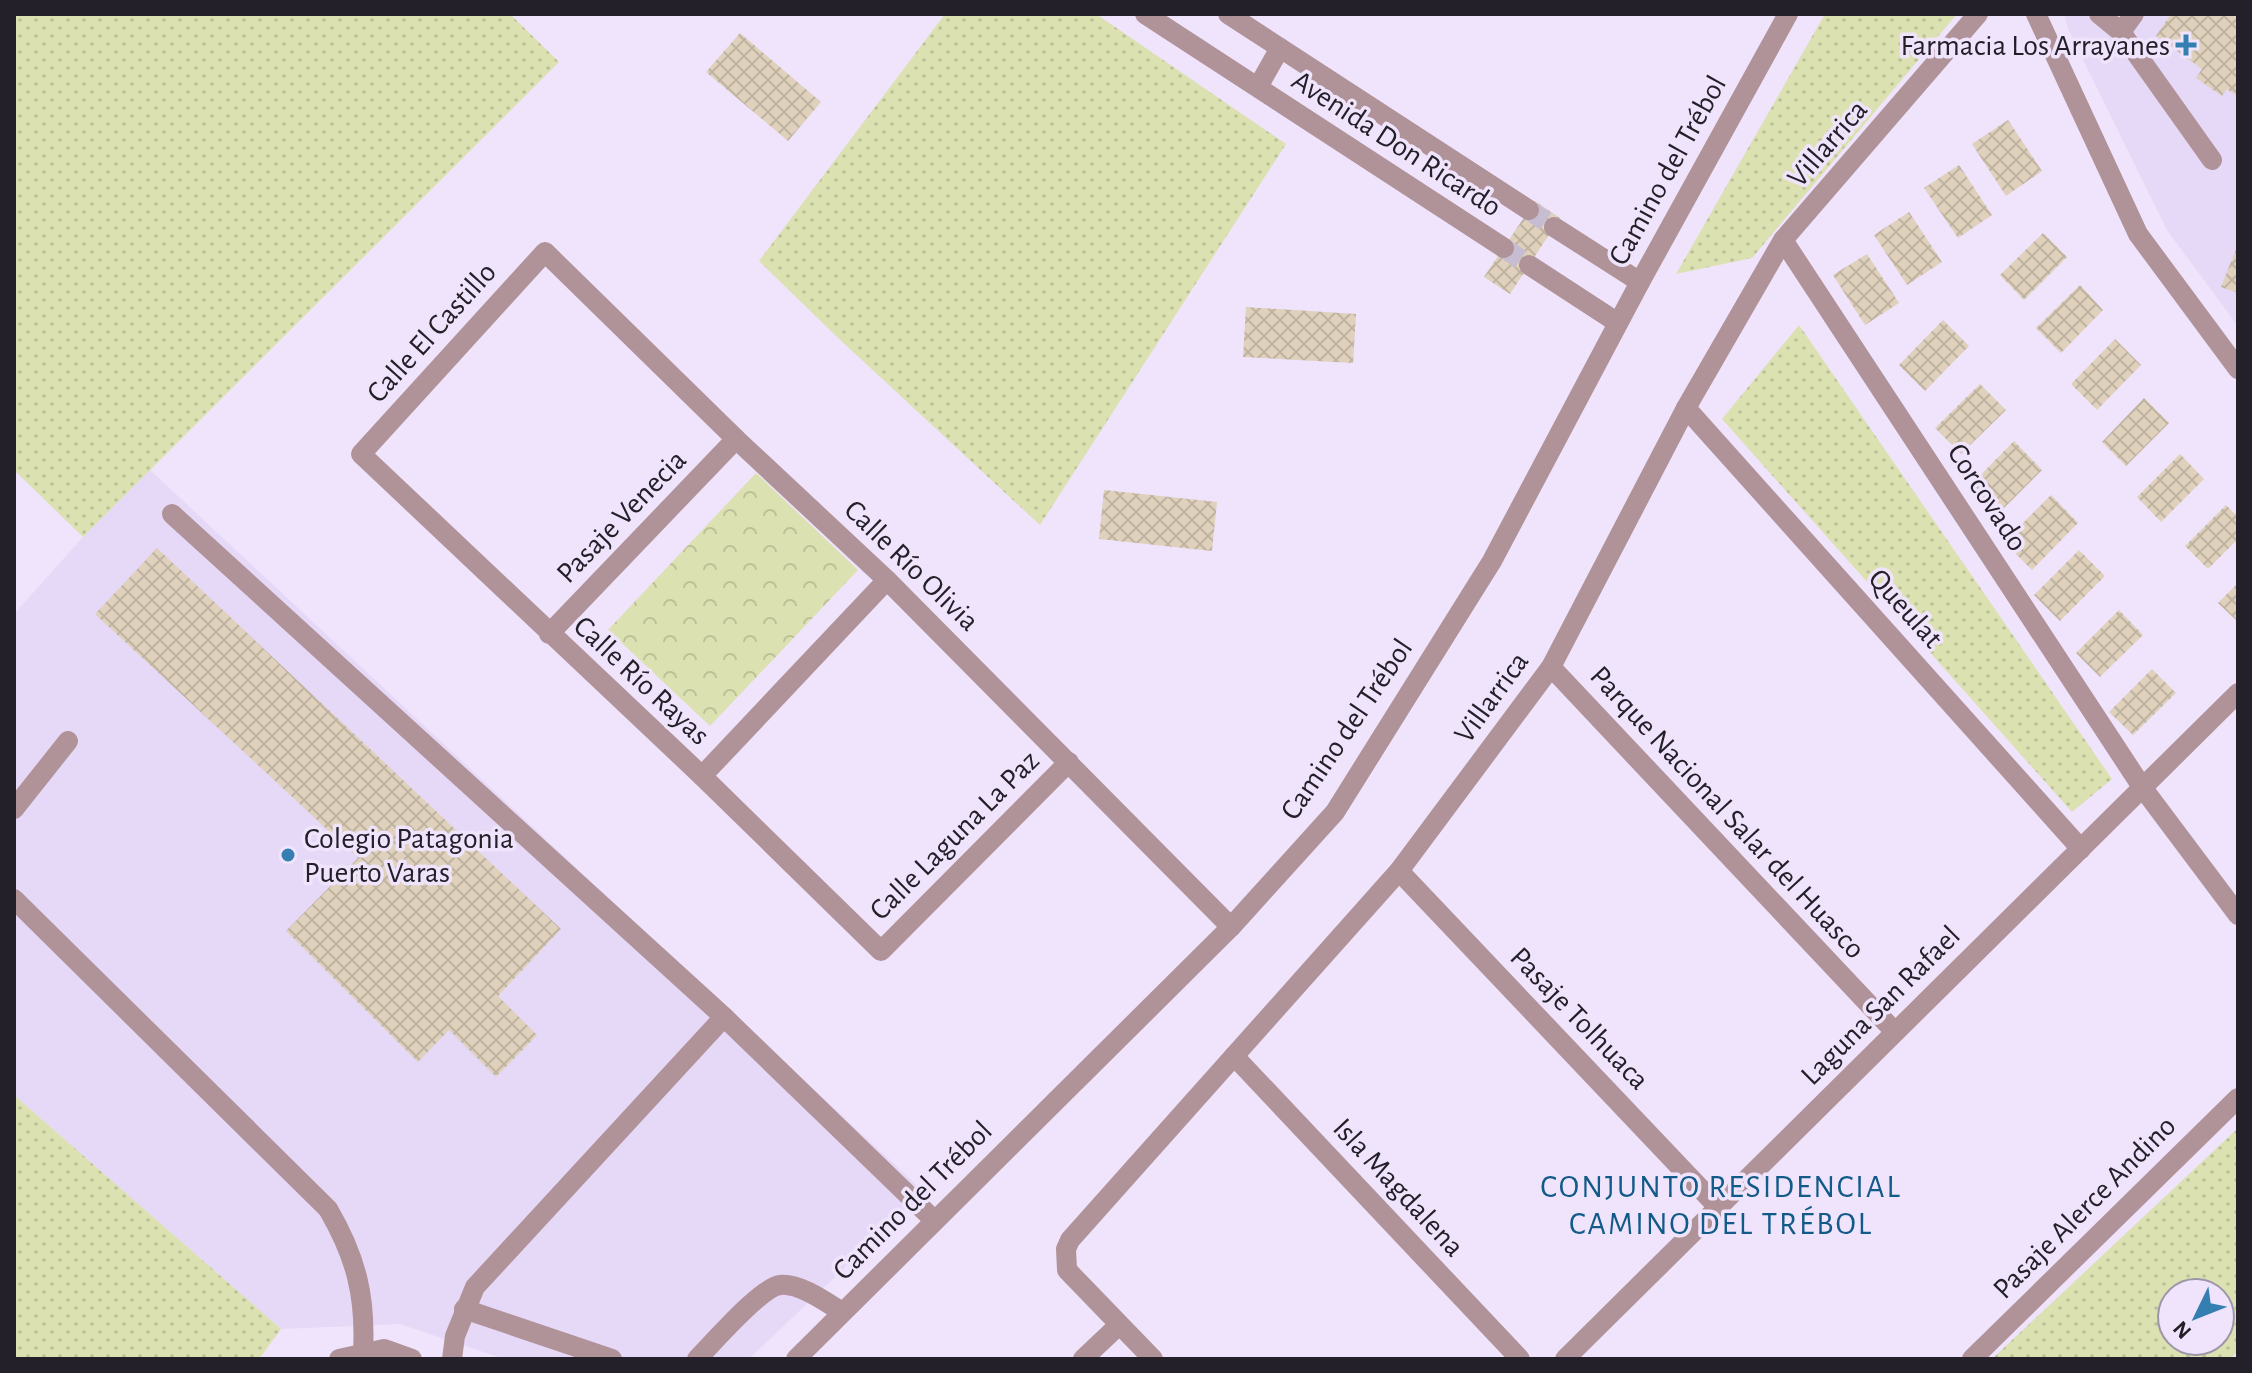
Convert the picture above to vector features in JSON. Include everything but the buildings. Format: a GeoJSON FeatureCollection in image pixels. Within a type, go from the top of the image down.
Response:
{"type":"FeatureCollection","features":[{"type":"Feature","properties":{"kind":"street","name":"Avenida Don Ricardo"},"geometry":{"type":"LineString","coordinates":[[1145,14],[1504,248]]}},
{"type":"Feature","properties":{"kind":"street","name":"Avenida Don Ricardo"},"geometry":{"type":"LineString","coordinates":[[1228,14],[1529,210]]}},
{"type":"Feature","properties":{"kind":"street","name":"Camino del Trébol"},"geometry":{"type":"LineString","coordinates":[[796,1359],[1231,927],[1335,812],[1492,561],[1640,282],[1788,14]]}},
{"type":"Feature","properties":{"kind":"street","name":"Villarrica"},"geometry":{"type":"LineString","coordinates":[[1153,1359],[1067,1270],[1066,1249],[1070,1240],[1399,871],[1551,667],[1686,408],[1783,240],[1978,14]]}},
{"type":"Feature","properties":{"kind":"street"},"geometry":{"type":"LineString","coordinates":[[2036,14],[2138,234],[2238,369]]}},
{"type":"Feature","properties":{"kind":"street"},"geometry":{"type":"LineString","coordinates":[[2099,14],[2121,32],[2212,160]]}},
{"type":"Feature","properties":{"kind":"street"},"geometry":{"type":"LineString","coordinates":[[2121,32],[2134,14]]}},
{"type":"Feature","properties":{"kind":"street","name":"Avenida Don Ricardo"},"geometry":{"type":"LineString","coordinates":[[1258,87],[1280,48]]}},
{"type":"Feature","properties":{"kind":"street"},"geometry":{"type":"LineString","coordinates":[[1554,227],[1640,282]]}},
{"type":"Feature","properties":{"kind":"street","name":"Corcovado"},"geometry":{"type":"LineString","coordinates":[[1783,240],[2142,787],[2238,915]]}},
{"type":"Feature","properties":{"kind":"street","name":"Calle Río Olivia"},"geometry":{"type":"LineString","coordinates":[[545,252],[736,439],[887,580],[1231,927]]}},
{"type":"Feature","properties":{"kind":"street","name":"Calle El Castillo"},"geometry":{"type":"LineString","coordinates":[[361,454],[545,252]]}},
{"type":"Feature","properties":{"kind":"street"},"geometry":{"type":"LineString","coordinates":[[1529,265],[1618,323]]}},
{"type":"Feature","properties":{"kind":"street","name":"Queulat"},"geometry":{"type":"LineString","coordinates":[[1686,408],[2081,849]]}},
{"type":"Feature","properties":{"kind":"street","name":"Pasaje Venecia"},"geometry":{"type":"LineString","coordinates":[[549,634],[736,439]]}},
{"type":"Feature","properties":{"kind":"street","name":"Calle Río Rayas"},"geometry":{"type":"LineString","coordinates":[[361,454],[702,776],[881,951]]}},
{"type":"Feature","properties":{"kind":"street"},"geometry":{"type":"LineString","coordinates":[[172,514],[724,1017],[934,1220]]}},
{"type":"Feature","properties":{"kind":"street"},"geometry":{"type":"LineString","coordinates":[[702,776],[887,580]]}},
{"type":"Feature","properties":{"kind":"street","name":"Parque Nacional Salar del Huasco"},"geometry":{"type":"LineString","coordinates":[[1551,667],[1895,1032]]}},
{"type":"Feature","properties":{"kind":"street","name":"Laguna San Rafael"},"geometry":{"type":"LineString","coordinates":[[1565,1359],[2238,693]]}},
{"type":"Feature","properties":{"kind":"street"},"geometry":{"type":"LineString","coordinates":[[14,809],[68,741]]}},
{"type":"Feature","properties":{"kind":"street","name":"Calle Laguna La Paz"},"geometry":{"type":"LineString","coordinates":[[881,951],[1069,762]]}},
{"type":"Feature","properties":{"kind":"street","name":"Pasaje Tolhuaca"},"geometry":{"type":"LineString","coordinates":[[1399,871],[1718,1207]]}},
{"type":"Feature","properties":{"kind":"street"},"geometry":{"type":"LineString","coordinates":[[14,899],[328,1209],[346,1239],[357,1273],[363,1312],[363,1352]]}},
{"type":"Feature","properties":{"kind":"street"},"geometry":{"type":"LineString","coordinates":[[452,1359],[455,1336],[475,1287],[724,1017]]}},
{"type":"Feature","properties":{"kind":"street","name":"Isla Magdalena"},"geometry":{"type":"LineString","coordinates":[[1234,1056],[1520,1359]]}},
{"type":"Feature","properties":{"kind":"street","name":"Pasaje Alerce Andino"},"geometry":{"type":"LineString","coordinates":[[1972,1359],[2238,1098]]}},
{"type":"Feature","properties":{"kind":"street"},"geometry":{"type":"LineString","coordinates":[[697,1359],[763,1292],[780,1285],[814,1294],[842,1312]]}},
{"type":"Feature","properties":{"kind":"street"},"geometry":{"type":"LineString","coordinates":[[464,1309],[612,1359]]}},
{"type":"Feature","properties":{"kind":"street"},"geometry":{"type":"LineString","coordinates":[[1083,1359],[1119,1325]]}},
{"type":"Feature","properties":{"kind":"street"},"geometry":{"type":"LineString","coordinates":[[339,1359],[384,1349],[412,1359]]}},
{"type":"Feature","properties":{"kind":"shaded area"},"geometry":{"type":"Polygon","coordinates":[[[2064,14],[2238,14],[2238,326],[2167,230],[2069,31],[2064,14]]]}},
{"type":"Feature","properties":{"kind":"shaded area","name":"Colegio Patagonia Puerto Varas"},"geometry":{"type":"Polygon","coordinates":[[[150,470],[924,1192],[749,1359],[504,1359],[400,1324],[281,1329],[14,1095],[14,614],[83,537],[150,470]]]}},
{"type":"Feature","properties":{"kind":"green space"},"geometry":{"type":"Polygon","coordinates":[[[14,14],[510,14],[559,62],[83,537],[14,470],[14,14]]]}},
{"type":"Feature","properties":{"kind":"green space"},"geometry":{"type":"Polygon","coordinates":[[[945,14],[1096,14],[1286,144],[1040,525],[759,261],[945,14]]]}},
{"type":"Feature","properties":{"kind":"green space"},"geometry":{"type":"Polygon","coordinates":[[[1825,14],[1957,14],[1752,258],[1676,274],[1825,14]]]}},
{"type":"Feature","properties":{"kind":"green space"},"geometry":{"type":"Polygon","coordinates":[[[1799,325],[2112,779],[2072,812],[1722,419],[1799,325]]]}},
{"type":"Feature","properties":{"kind":"green space"},"geometry":{"type":"Polygon","coordinates":[[[756,473],[858,570],[710,726],[608,630],[756,473]]]}},
{"type":"Feature","properties":{"kind":"green space"},"geometry":{"type":"Polygon","coordinates":[[[14,1095],[281,1329],[259,1359],[14,1359],[14,1095]]]}},
{"type":"Feature","properties":{"kind":"green space"},"geometry":{"type":"Polygon","coordinates":[[[2238,1128],[2238,1351],[2236,1353],[2236,1277],[2156,1277],[2156,1357],[2232,1357],[1992,1359],[2238,1128]]]}},
{"type":"Feature","properties":{"kind":"tunnel"},"geometry":{"type":"LineString","coordinates":[[1529,210],[1554,227]]}},
{"type":"Feature","properties":{"kind":"tunnel"},"geometry":{"type":"LineString","coordinates":[[1504,248],[1529,265]]}},
{"type":"Feature","properties":{"kind":"place","name":"Farmacia Los Arrayanes"},"geometry":{"type":"Point","coordinates":[2186,45]}},
{"type":"Feature","properties":{"kind":"place","name":"Colegio Patagonia Puerto Varas"},"geometry":{"type":"Point","coordinates":[288,855]}},
{"type":"Feature","properties":{"kind":"district","name":"CONJUNTO RESIDENCIAL CAMINO DEL TRÉBOL"},"geometry":{"type":"Point","coordinates":[1721,1204]}}]}
